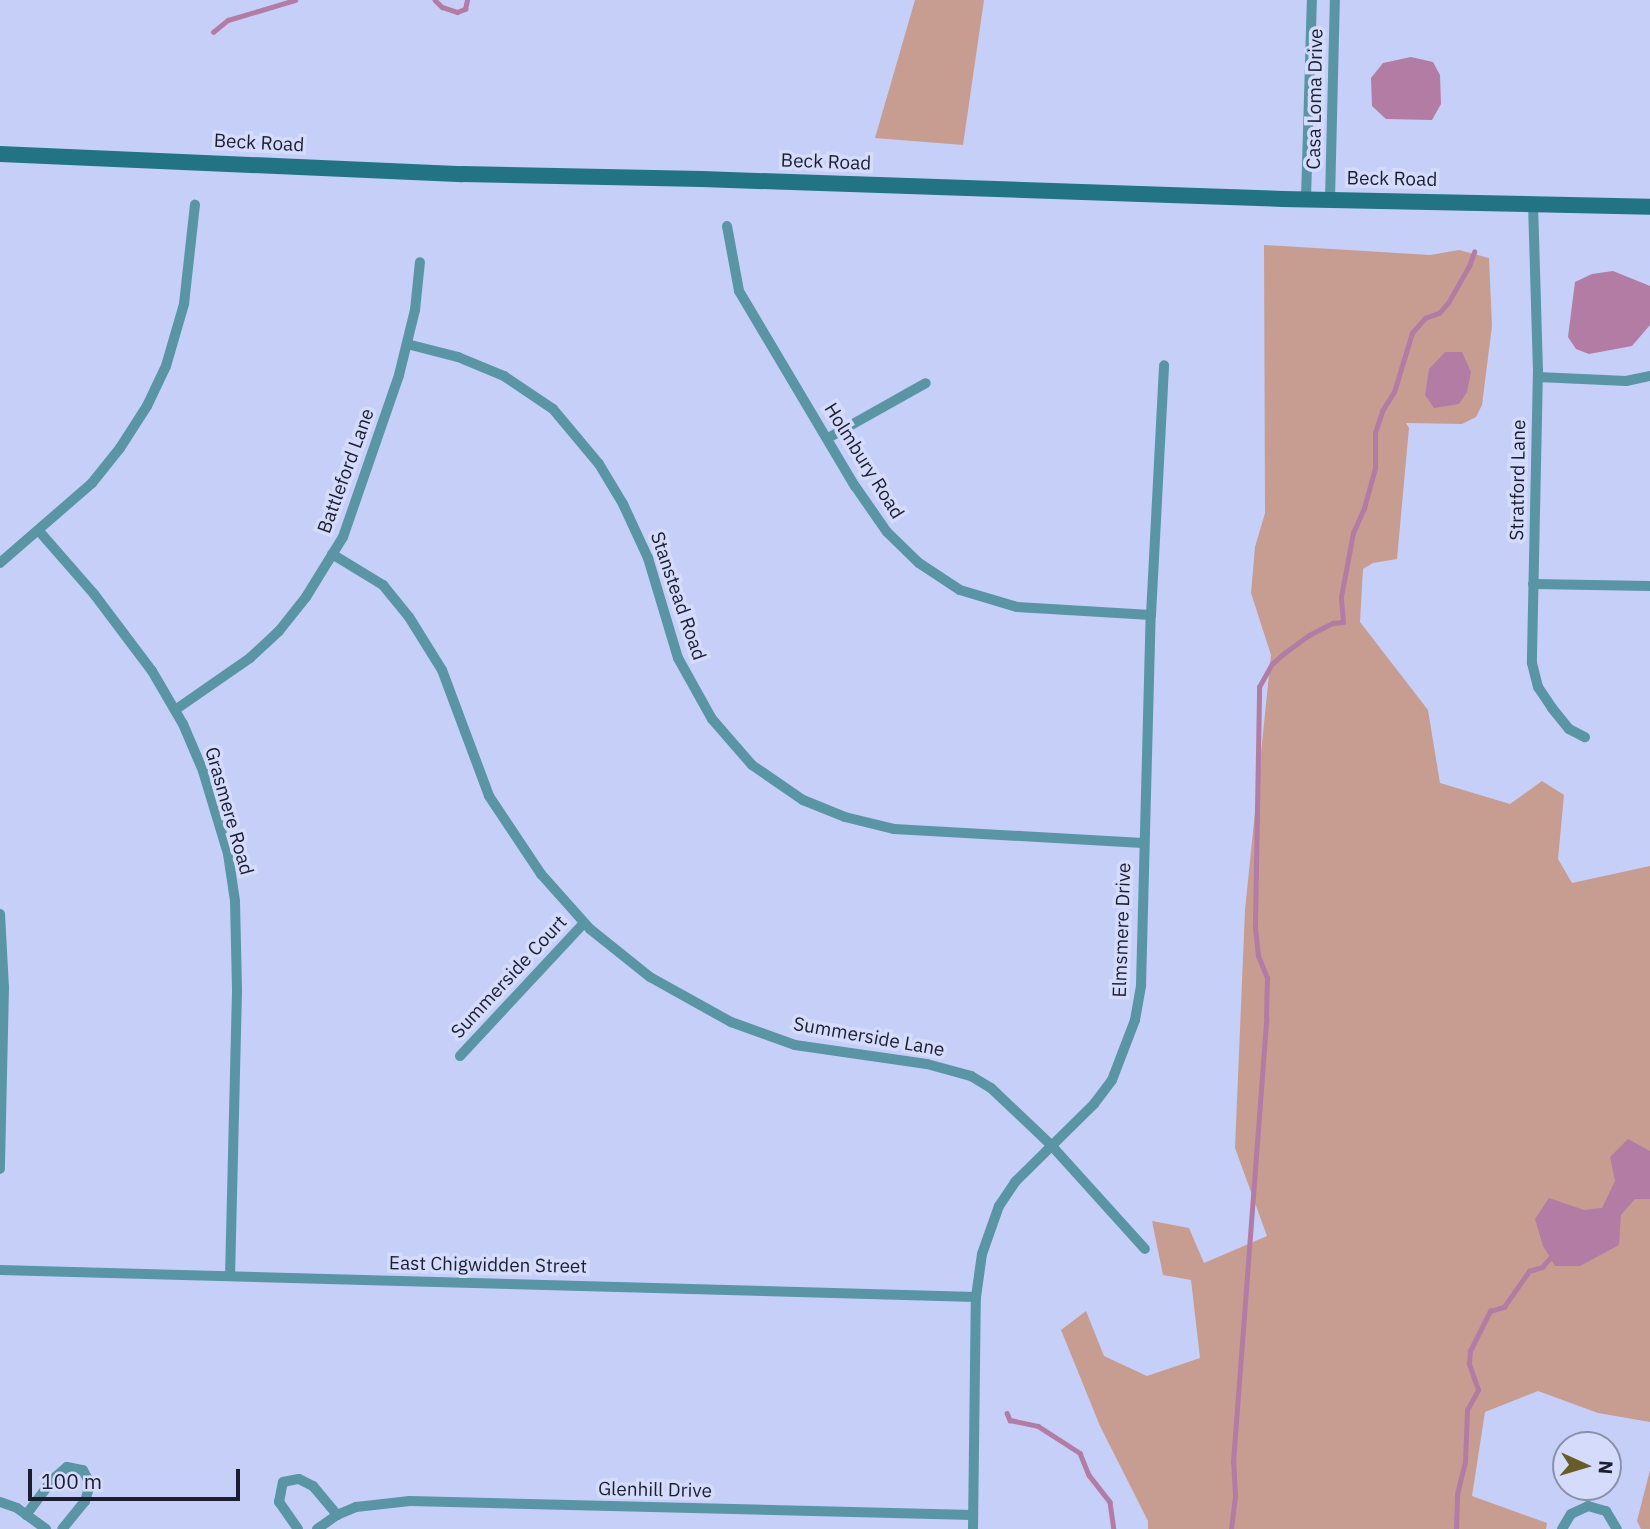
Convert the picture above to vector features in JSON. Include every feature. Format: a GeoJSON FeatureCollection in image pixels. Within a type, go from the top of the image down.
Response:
{"type":"FeatureCollection","features":[{"type":"Feature","properties":{"kind":"main road","name":"Beck Road"},"geometry":{"type":"LineString","coordinates":[[0,154],[463,174],[1650,206]]}},
{"type":"Feature","properties":{"kind":"street","name":"Casa Loma Drive"},"geometry":{"type":"LineString","coordinates":[[1306,198],[1311,0]]}},
{"type":"Feature","properties":{"kind":"street","name":"Casa Loma Drive"},"geometry":{"type":"LineString","coordinates":[[1330,199],[1335,0]]}},
{"type":"Feature","properties":{"kind":"street","name":"Stratford Lane"},"geometry":{"type":"LineString","coordinates":[[1533,203],[1538,377],[1532,663],[1538,687],[1569,729],[1585,737]]}},
{"type":"Feature","properties":{"kind":"street"},"geometry":{"type":"LineString","coordinates":[[0,563],[92,483],[120,448],[147,406],[166,366],[184,304],[195,205]]}},
{"type":"Feature","properties":{"kind":"street","name":"Holmbury Road"},"geometry":{"type":"LineString","coordinates":[[727,226],[739,291],[887,532],[919,563],[960,590],[1017,607],[1151,615]]}},
{"type":"Feature","properties":{"kind":"street","name":"Battleford Lane"},"geometry":{"type":"LineString","coordinates":[[175,710],[250,658],[279,631],[306,597],[343,537],[376,447],[407,344],[420,262]]}},
{"type":"Feature","properties":{"kind":"street","name":"Stanstead Road"},"geometry":{"type":"LineString","coordinates":[[407,344],[458,357],[504,376],[552,409],[599,464],[623,503],[648,558],[678,658],[712,719],[752,765],[803,800],[845,817],[894,830],[1143,843]]}},
{"type":"Feature","properties":{"kind":"street","name":"Elmsmere Drive"},"geometry":{"type":"LineString","coordinates":[[973,1529],[976,1297],[982,1254],[999,1206],[1015,1182],[1094,1104],[1112,1080],[1135,1020],[1141,985],[1151,615],[1164,365]]}},
{"type":"Feature","properties":{"kind":"street"},"geometry":{"type":"LineString","coordinates":[[1538,377],[1626,382],[1650,376]]}},
{"type":"Feature","properties":{"kind":"street"},"geometry":{"type":"LineString","coordinates":[[828,438],[926,383]]}},
{"type":"Feature","properties":{"kind":"street","name":"Grasmere Road"},"geometry":{"type":"LineString","coordinates":[[39,531],[94,594],[152,671],[175,710],[203,771],[228,854],[235,901],[237,991],[230,1276]]}},
{"type":"Feature","properties":{"kind":"street","name":"Summerside Lane"},"geometry":{"type":"LineString","coordinates":[[332,554],[383,586],[417,628],[442,670],[489,796],[541,874],[584,923],[650,977],[731,1022],[795,1045],[927,1065],[971,1076],[991,1088],[1051,1145],[1145,1249]]}},
{"type":"Feature","properties":{"kind":"street"},"geometry":{"type":"LineString","coordinates":[[1533,584],[1650,586]]}},
{"type":"Feature","properties":{"kind":"street"},"geometry":{"type":"LineString","coordinates":[[0,914],[4,987],[0,1169]]}},
{"type":"Feature","properties":{"kind":"street","name":"Summerside Court"},"geometry":{"type":"LineString","coordinates":[[460,1056],[584,923]]}},
{"type":"Feature","properties":{"kind":"street","name":"East Chigwidden Street"},"geometry":{"type":"LineString","coordinates":[[0,1270],[976,1297]]}},
{"type":"Feature","properties":{"kind":"street"},"geometry":{"type":"LineString","coordinates":[[26,1515],[53,1479],[67,1467],[83,1470],[90,1484],[85,1501],[62,1529]]}},
{"type":"Feature","properties":{"kind":"street"},"geometry":{"type":"LineString","coordinates":[[298,1529],[279,1502],[283,1482],[299,1479],[313,1486],[337,1515]]}},
{"type":"Feature","properties":{"kind":"street","name":"Glenhill Drive"},"geometry":{"type":"LineString","coordinates":[[317,1529],[337,1515],[356,1507],[410,1501],[973,1515]]}},
{"type":"Feature","properties":{"kind":"street"},"geometry":{"type":"LineString","coordinates":[[0,1502],[46,1529]]}},
{"type":"Feature","properties":{"kind":"street"},"geometry":{"type":"LineString","coordinates":[[1562,1529],[1571,1514],[1588,1506],[1606,1511],[1617,1529]]}},
{"type":"Feature","properties":{"kind":"shaded area"},"geometry":{"type":"Polygon","coordinates":[[[915,0],[984,0],[963,145],[875,138],[915,0]]]}},
{"type":"Feature","properties":{"kind":"shaded area"},"geometry":{"type":"Polygon","coordinates":[[[1411,57],[1433,62],[1440,75],[1441,104],[1432,120],[1386,119],[1372,106],[1371,78],[1383,63],[1411,57]]]}},
{"type":"Feature","properties":{"kind":"shaded area"},"geometry":{"type":"Polygon","coordinates":[[[1264,245],[1430,255],[1459,250],[1489,258],[1492,326],[1482,405],[1476,417],[1462,424],[1406,423],[1409,428],[1397,559],[1373,563],[1363,569],[1360,622],[1428,710],[1440,783],[1510,804],[1542,781],[1564,795],[1558,859],[1572,883],[1650,866],[1650,1422],[1598,1413],[1538,1391],[1485,1412],[1472,1496],[1547,1523],[1546,1529],[1148,1529],[1148,1521],[1100,1426],[1061,1330],[1086,1311],[1104,1356],[1147,1376],[1200,1358],[1191,1280],[1163,1275],[1152,1221],[1189,1228],[1204,1263],[1267,1236],[1235,1148],[1245,910],[1271,655],[1251,593],[1255,547],[1265,513],[1264,245]]]}},
{"type":"Feature","properties":{"kind":"shaded area"},"geometry":{"type":"Polygon","coordinates":[[[1613,271],[1650,286],[1650,325],[1632,346],[1589,354],[1576,349],[1568,337],[1575,282],[1592,274],[1613,271]]]}},
{"type":"Feature","properties":{"kind":"shaded area"},"geometry":{"type":"Polygon","coordinates":[[[1445,352],[1462,352],[1471,372],[1467,392],[1459,404],[1434,408],[1425,395],[1429,369],[1445,352]]]}},
{"type":"Feature","properties":{"kind":"shaded area"},"geometry":{"type":"Polygon","coordinates":[[[1628,1139],[1650,1151],[1650,1199],[1635,1199],[1621,1215],[1619,1245],[1580,1266],[1555,1266],[1543,1246],[1535,1219],[1549,1198],[1584,1210],[1602,1208],[1615,1181],[1610,1157],[1628,1139]]]}},
{"type":"Feature","properties":{"kind":"shaded area"},"geometry":{"type":"Polygon","coordinates":[[[1650,1470],[1650,1529],[1641,1529],[1637,1521],[1650,1470]]]}},
{"type":"Feature","properties":{"kind":"waterway"},"geometry":{"type":"LineString","coordinates":[[213,32],[228,20],[295,0]]}},
{"type":"Feature","properties":{"kind":"waterway"},"geometry":{"type":"LineString","coordinates":[[435,0],[442,7],[457,12],[465,9],[467,0]]}},
{"type":"Feature","properties":{"kind":"waterway"},"geometry":{"type":"LineString","coordinates":[[1231,1529],[1235,1496],[1233,1462],[1266,1018],[1267,978],[1258,956],[1255,925],[1259,687],[1272,664],[1283,654],[1309,635],[1333,623],[1343,622],[1341,597],[1353,533],[1364,508],[1375,468],[1375,433],[1382,411],[1394,392],[1412,333],[1425,318],[1439,313],[1448,303],[1474,252]]}},
{"type":"Feature","properties":{"kind":"waterway"},"geometry":{"type":"LineString","coordinates":[[1456,1529],[1457,1494],[1465,1462],[1467,1410],[1478,1390],[1469,1364],[1470,1351],[1490,1311],[1504,1307],[1529,1271],[1542,1267],[1550,1258]]}},
{"type":"Feature","properties":{"kind":"waterway"},"geometry":{"type":"LineString","coordinates":[[1007,1413],[1010,1420],[1038,1426],[1080,1453],[1089,1475],[1110,1502],[1114,1529]]}}]}
